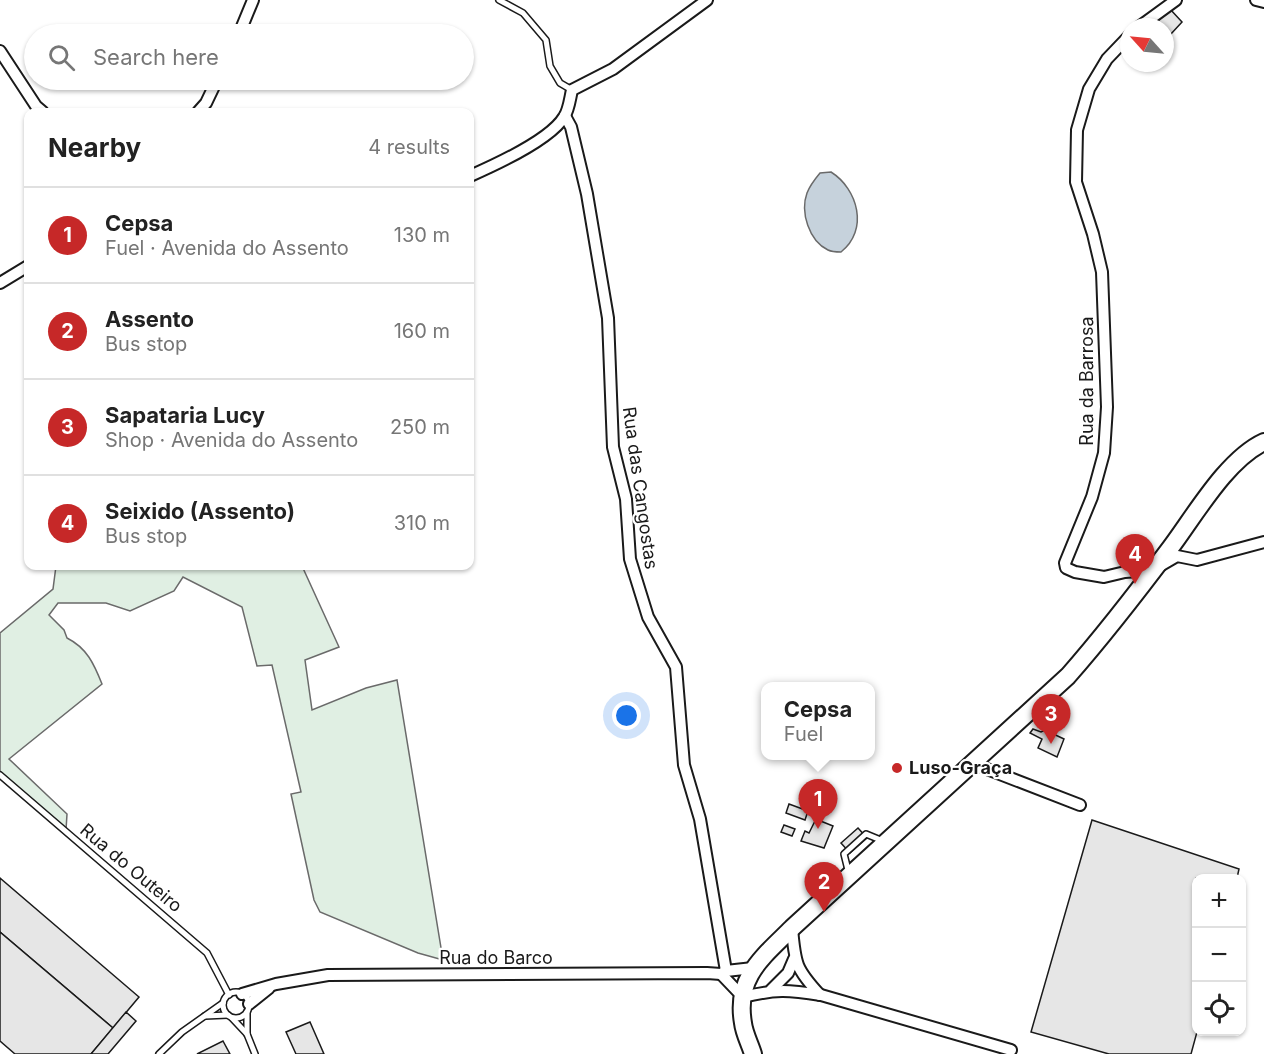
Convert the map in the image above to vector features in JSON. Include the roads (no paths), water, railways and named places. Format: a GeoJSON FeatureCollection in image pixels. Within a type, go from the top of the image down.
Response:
{"type":"FeatureCollection","features":[{"type":"Feature","properties":{"kind":"main road"},"geometry":{"type":"LineString","coordinates":[[753,1054],[742,1023],[746,982],[753,968],[792,928],[1068,676],[1096,644],[1228,469],[1264,442]]}},
{"type":"Feature","properties":{"kind":"street"},"geometry":{"type":"LineString","coordinates":[[243,24],[253,0]]}},
{"type":"Feature","properties":{"kind":"street"},"geometry":{"type":"LineString","coordinates":[[474,174],[500,163],[551,131],[565,116],[572,90],[613,69],[707,0]]}},
{"type":"Feature","properties":{"kind":"street"},"geometry":{"type":"LineString","coordinates":[[1151,18],[1176,0]]}},
{"type":"Feature","properties":{"kind":"street"},"geometry":{"type":"LineString","coordinates":[[1257,0],[1264,2]]}},
{"type":"Feature","properties":{"kind":"street","name":"Rua da Barrosa"},"geometry":{"type":"LineString","coordinates":[[1120,45],[1107,59],[1089,89],[1077,130],[1076,182],[1093,234],[1102,272],[1107,407],[1104,453],[1092,496],[1065,563],[1066,568],[1075,572],[1104,577],[1125,572],[1153,570],[1177,556],[1197,560],[1262,546]]}},
{"type":"Feature","properties":{"kind":"street"},"geometry":{"type":"LineString","coordinates":[[0,51],[24,88]]}},
{"type":"Feature","properties":{"kind":"street"},"geometry":{"type":"LineString","coordinates":[[25,90],[38,108]]}},
{"type":"Feature","properties":{"kind":"street"},"geometry":{"type":"LineString","coordinates":[[202,108],[212,90]]}},
{"type":"Feature","properties":{"kind":"street","name":"Rua das Cangostas"},"geometry":{"type":"LineString","coordinates":[[565,116],[571,127],[587,194],[608,318],[613,447],[626,499],[630,559],[648,617],[676,667],[684,765],[700,819],[724,973]]}},
{"type":"Feature","properties":{"kind":"street"},"geometry":{"type":"LineString","coordinates":[[0,283],[24,268]]}},
{"type":"Feature","properties":{"kind":"street"},"geometry":{"type":"LineString","coordinates":[[974,764],[1080,805]]}},
{"type":"Feature","properties":{"kind":"street"},"geometry":{"type":"LineString","coordinates":[[792,928],[794,960],[805,978],[821,995]]}},
{"type":"Feature","properties":{"kind":"street"},"geometry":{"type":"LineString","coordinates":[[771,990],[788,973],[794,960]]}},
{"type":"Feature","properties":{"kind":"street","name":"Rua do Barco"},"geometry":{"type":"LineString","coordinates":[[242,994],[328,975],[724,973],[753,968]]}},
{"type":"Feature","properties":{"kind":"street"},"geometry":{"type":"LineString","coordinates":[[724,973],[743,997],[771,990],[821,995],[1011,1050]]}},
{"type":"Feature","properties":{"kind":"street","name":"Rua do Barco"},"geometry":{"type":"LineString","coordinates":[[248,1008],[272,986]]}},
{"type":"Feature","properties":{"kind":"lane"},"geometry":{"type":"LineString","coordinates":[[499,0],[523,13],[541,33],[546,40],[550,66],[560,83],[572,90]]}},
{"type":"Feature","properties":{"kind":"lane","name":"Rua do Outeiro"},"geometry":{"type":"LineString","coordinates":[[0,775],[207,953],[229,994]]}},
{"type":"Feature","properties":{"kind":"lane"},"geometry":{"type":"LineString","coordinates":[[159,1054],[182,1032],[223,1003],[229,994],[242,994],[248,1000],[246,1034]]}},
{"type":"Feature","properties":{"kind":"lane"},"geometry":{"type":"LineString","coordinates":[[223,1003],[224,1009],[246,1034],[255,1054]]}},
{"type":"Feature","properties":{"kind":"lane"},"geometry":{"type":"LineString","coordinates":[[203,1016],[241,1018],[248,1008]]}},
{"type":"Feature","properties":{"kind":"place","name":"Seixido (Assento)"},"geometry":{"type":"Point","coordinates":[1135,584]}},
{"type":"Feature","properties":{"kind":"place","name":"Sapataria Lucy"},"geometry":{"type":"Point","coordinates":[1051,744]}},
{"type":"Feature","properties":{"kind":"place","name":"Luso-Graça"},"geometry":{"type":"Point","coordinates":[897,768]}},
{"type":"Feature","properties":{"kind":"place","name":"Cepsa"},"geometry":{"type":"Point","coordinates":[818,829]}},
{"type":"Feature","properties":{"kind":"place","name":"Assento"},"geometry":{"type":"Point","coordinates":[824,912]}}]}
